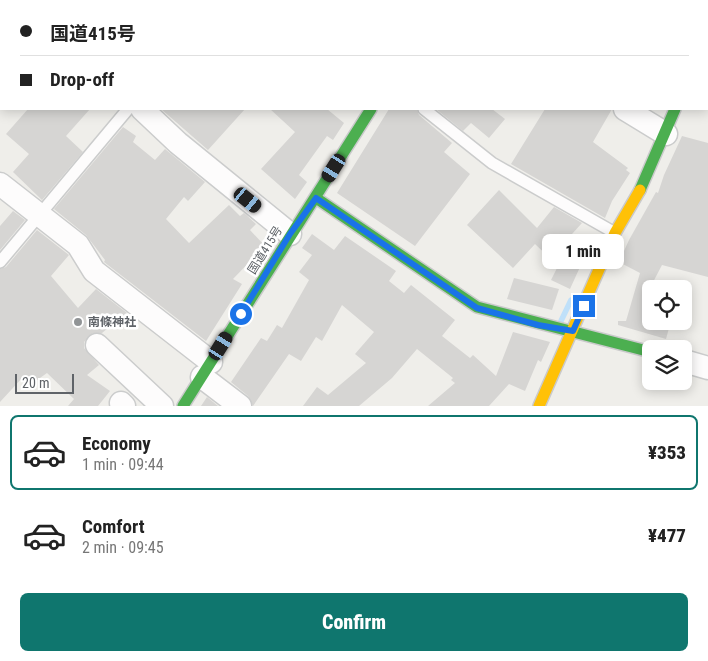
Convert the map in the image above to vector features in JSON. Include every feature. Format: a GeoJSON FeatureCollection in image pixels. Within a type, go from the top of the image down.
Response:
{"type":"FeatureCollection","features":[{"type":"Feature","properties":{"kind":"main road","name":"国道415号"},"geometry":{"type":"LineString","coordinates":[[183,406],[290,234],[316,198],[370,110]]}},
{"type":"Feature","properties":{"kind":"main road"},"geometry":{"type":"LineString","coordinates":[[538,406],[615,233],[640,188],[666,134],[675,110]]}},
{"type":"Feature","properties":{"kind":"main road"},"geometry":{"type":"LineString","coordinates":[[316,198],[477,308],[538,325],[573,331],[642,350]]}},
{"type":"Feature","properties":{"kind":"street"},"geometry":{"type":"LineString","coordinates":[[143,110],[178,143],[290,234]]}},
{"type":"Feature","properties":{"kind":"street"},"geometry":{"type":"LineString","coordinates":[[627,110],[666,134]]}},
{"type":"Feature","properties":{"kind":"street"},"geometry":{"type":"LineString","coordinates":[[0,184],[78,245],[94,271],[207,370],[240,406]]}},
{"type":"Feature","properties":{"kind":"street"},"geometry":{"type":"LineString","coordinates":[[97,345],[162,406]]}},
{"type":"Feature","properties":{"kind":"street"},"geometry":{"type":"LineString","coordinates":[[692,363],[708,368]]}},
{"type":"Feature","properties":{"kind":"lane"},"geometry":{"type":"LineString","coordinates":[[0,262],[127,110]]}},
{"type":"Feature","properties":{"kind":"lane"},"geometry":{"type":"LineString","coordinates":[[425,110],[492,163],[615,233]]}},
{"type":"Feature","properties":{"kind":"building"},"geometry":{"type":"Polygon","coordinates":[[[27,110],[89,110],[66,136],[83,152],[42,200],[13,172],[29,154],[6,134],[27,110]]]}},
{"type":"Feature","properties":{"kind":"building"},"geometry":{"type":"Polygon","coordinates":[[[162,110],[244,110],[208,150],[162,110]]]}},
{"type":"Feature","properties":{"kind":"building"},"geometry":{"type":"Polygon","coordinates":[[[271,110],[328,110],[344,123],[333,140],[327,136],[299,175],[307,182],[295,199],[261,169],[295,132],[271,110]]]}},
{"type":"Feature","properties":{"kind":"building"},"geometry":{"type":"Polygon","coordinates":[[[388,110],[417,110],[419,115],[452,143],[444,152],[470,174],[415,246],[337,193],[388,110]]]}},
{"type":"Feature","properties":{"kind":"building"},"geometry":{"type":"Polygon","coordinates":[[[437,110],[493,110],[505,119],[489,138],[471,123],[463,131],[437,110]]]}},
{"type":"Feature","properties":{"kind":"building"},"geometry":{"type":"Polygon","coordinates":[[[544,110],[611,110],[593,142],[628,168],[626,170],[630,173],[612,201],[605,218],[511,164],[544,110]]]}},
{"type":"Feature","properties":{"kind":"building"},"geometry":{"type":"Polygon","coordinates":[[[123,127],[136,136],[133,142],[155,160],[165,149],[205,182],[188,201],[184,197],[166,219],[189,243],[229,205],[240,216],[244,213],[256,224],[250,230],[265,246],[233,279],[242,284],[206,341],[104,262],[105,260],[86,235],[54,209],[123,127]]]}},
{"type":"Feature","properties":{"kind":"building"},"geometry":{"type":"Polygon","coordinates":[[[682,136],[708,143],[708,277],[662,265],[654,280],[642,280],[642,330],[668,330],[666,339],[618,325],[618,321],[626,321],[640,273],[619,262],[656,192],[658,193],[682,136]]]}},
{"type":"Feature","properties":{"kind":"building"},"geometry":{"type":"Polygon","coordinates":[[[499,190],[537,228],[554,207],[582,223],[562,245],[585,256],[570,289],[551,280],[558,266],[535,244],[513,268],[467,225],[499,190]]]}},
{"type":"Feature","properties":{"kind":"building"},"geometry":{"type":"Polygon","coordinates":[[[13,211],[25,220],[0,250],[0,226],[13,211]]]}},
{"type":"Feature","properties":{"kind":"building"},"geometry":{"type":"Polygon","coordinates":[[[37,230],[69,255],[51,276],[78,308],[96,289],[127,313],[116,325],[114,323],[102,333],[93,333],[84,342],[84,348],[99,365],[87,375],[110,391],[98,406],[68,406],[74,399],[47,373],[30,385],[23,377],[0,402],[0,269],[6,267],[37,230]]]}},
{"type":"Feature","properties":{"kind":"building"},"geometry":{"type":"Polygon","coordinates":[[[312,234],[334,250],[345,236],[396,271],[389,281],[404,293],[411,285],[455,320],[442,336],[470,358],[473,355],[496,376],[513,332],[550,342],[541,362],[538,360],[525,391],[509,384],[489,406],[428,406],[455,383],[451,380],[453,378],[417,349],[392,378],[359,406],[303,406],[317,387],[328,395],[366,363],[355,354],[374,332],[342,305],[322,341],[316,337],[301,361],[289,354],[253,406],[248,396],[231,382],[261,338],[267,341],[277,325],[282,328],[309,280],[299,272],[312,255],[302,248],[312,234]]]}},
{"type":"Feature","properties":{"kind":"building"},"geometry":{"type":"Polygon","coordinates":[[[514,278],[559,289],[552,310],[507,299],[514,278]]]}},
{"type":"Feature","properties":{"kind":"building"},"geometry":{"type":"Polygon","coordinates":[[[207,397],[218,406],[201,406],[207,397]]]}},
{"type":"Feature","properties":{"kind":"waterway"},"geometry":{"type":"LineString","coordinates":[[561,321],[571,300]]}},
{"type":"Feature","properties":{"kind":"traffic: fast"},"geometry":{"type":"LineString","coordinates":[[183,406],[370,110]]}},
{"type":"Feature","properties":{"kind":"traffic: fast"},"geometry":{"type":"LineString","coordinates":[[640,190],[675,110]]}},
{"type":"Feature","properties":{"kind":"traffic: fast"},"geometry":{"type":"LineString","coordinates":[[316,198],[477,307],[642,350]]}},
{"type":"Feature","properties":{"kind":"traffic: slow"},"geometry":{"type":"LineString","coordinates":[[539,406],[615,233],[640,190]]}},
{"type":"Feature","properties":{"kind":"place","name":"南條神社"},"geometry":{"type":"Point","coordinates":[78,322]}},
{"type":"Feature","properties":{"kind":"route"},"geometry":{"type":"LineString","coordinates":[[241,314],[290,234],[316,198],[477,308],[538,325],[573,331],[584,306]]}}]}
